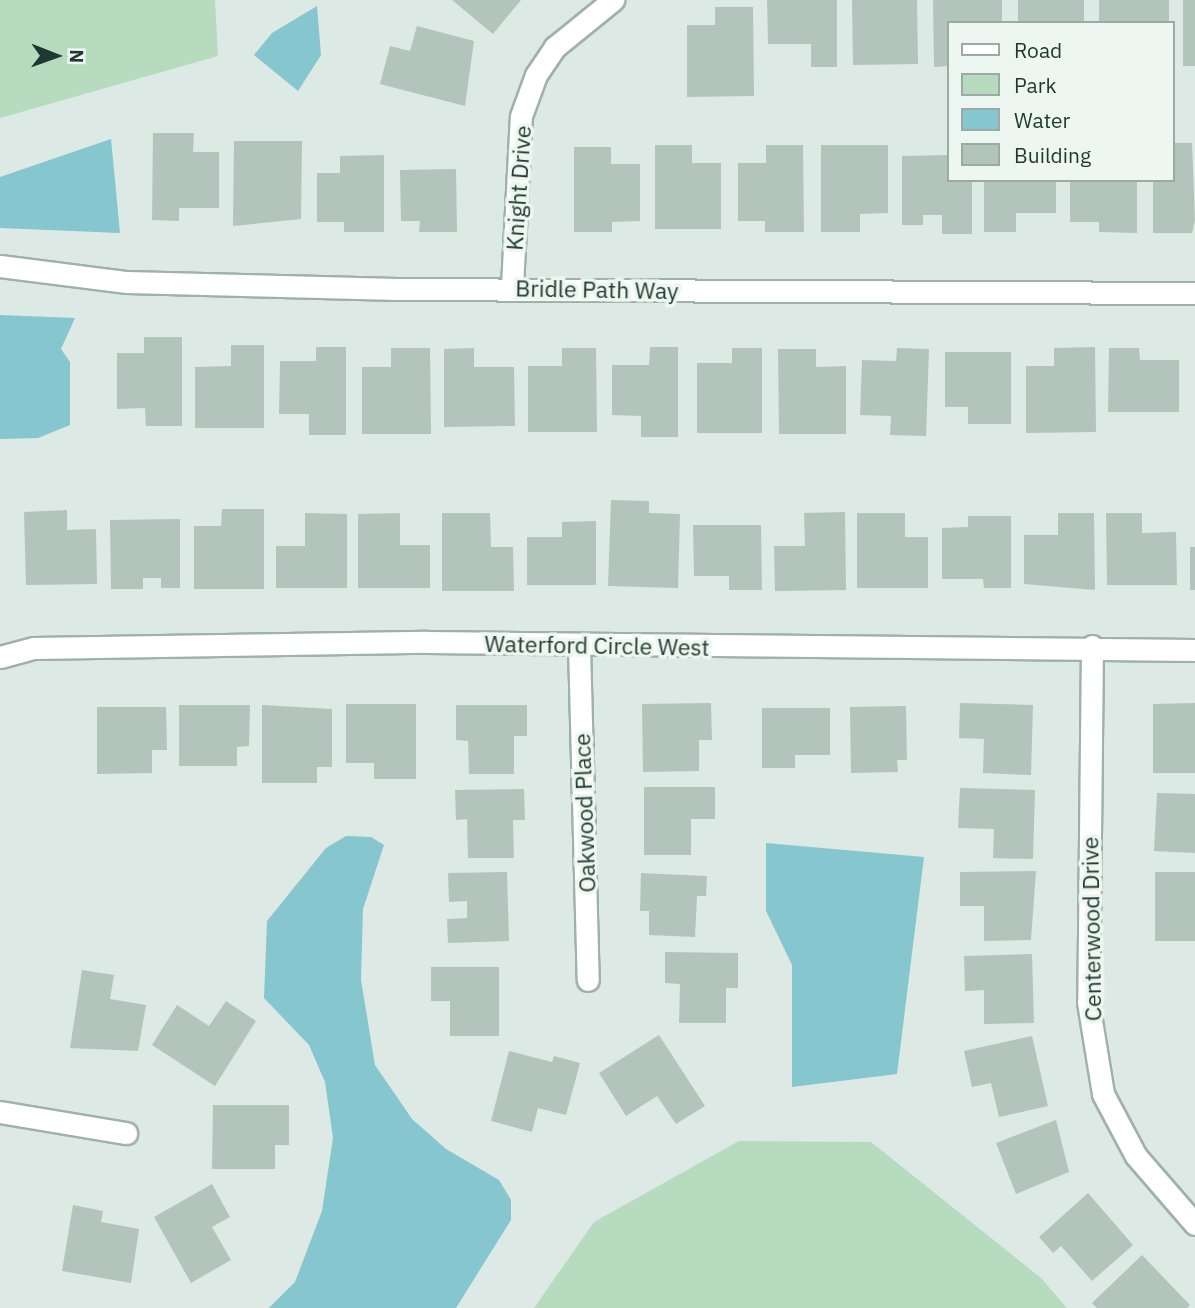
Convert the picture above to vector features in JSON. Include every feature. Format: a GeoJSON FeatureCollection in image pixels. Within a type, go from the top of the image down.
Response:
{"type":"FeatureCollection","features":[{"type":"Feature","properties":{"kind":"street","name":"Knight Drive"},"geometry":{"type":"LineString","coordinates":[[512,286],[522,116],[536,75],[555,47],[613,0]]}},
{"type":"Feature","properties":{"kind":"street","name":"Bridle Path Way"},"geometry":{"type":"LineString","coordinates":[[0,265],[127,282],[1195,293]]}},
{"type":"Feature","properties":{"kind":"street","name":"Oakwood Place"},"geometry":{"type":"LineString","coordinates":[[579,646],[588,980]]}},
{"type":"Feature","properties":{"kind":"street","name":"Waterford Circle West"},"geometry":{"type":"LineString","coordinates":[[0,657],[34,648],[1092,646],[1195,650]]}},
{"type":"Feature","properties":{"kind":"street","name":"Centerwood Drive"},"geometry":{"type":"LineString","coordinates":[[1092,646],[1088,1002],[1103,1094],[1136,1156],[1195,1224]]}},
{"type":"Feature","properties":{"kind":"street"},"geometry":{"type":"LineString","coordinates":[[0,1112],[126,1133]]}},
{"type":"Feature","properties":{"kind":"green space"},"geometry":{"type":"Polygon","coordinates":[[[0,0],[215,0],[218,56],[0,118],[0,0]]]}},
{"type":"Feature","properties":{"kind":"green space"},"geometry":{"type":"Polygon","coordinates":[[[739,1141],[871,1142],[1041,1278],[1067,1308],[534,1308],[594,1222],[739,1141]]]}},
{"type":"Feature","properties":{"kind":"water"},"geometry":{"type":"Polygon","coordinates":[[[317,6],[321,55],[298,91],[254,55],[272,33],[317,6]]]}},
{"type":"Feature","properties":{"kind":"water"},"geometry":{"type":"Polygon","coordinates":[[[111,139],[120,233],[0,228],[0,177],[111,139]]]}},
{"type":"Feature","properties":{"kind":"water"},"geometry":{"type":"Polygon","coordinates":[[[0,315],[75,318],[61,349],[70,362],[70,425],[38,438],[0,439],[0,315]]]}},
{"type":"Feature","properties":{"kind":"water"},"geometry":{"type":"Polygon","coordinates":[[[346,836],[371,837],[384,845],[363,909],[361,980],[375,1065],[412,1119],[446,1149],[499,1180],[511,1200],[511,1220],[456,1308],[269,1308],[295,1282],[322,1211],[333,1138],[325,1082],[309,1045],[264,998],[267,921],[326,848],[346,836]]]}},
{"type":"Feature","properties":{"kind":"water"},"geometry":{"type":"Polygon","coordinates":[[[766,843],[924,857],[897,1074],[792,1087],[792,965],[766,911],[766,843]]]}},
{"type":"Feature","properties":{"kind":"building"},"geometry":{"type":"Polygon","coordinates":[[[452,0],[521,0],[493,34],[452,0]]]}},
{"type":"Feature","properties":{"kind":"building"},"geometry":{"type":"Polygon","coordinates":[[[767,0],[837,0],[837,67],[811,67],[811,44],[768,44],[767,0]]]}},
{"type":"Feature","properties":{"kind":"building"},"geometry":{"type":"Polygon","coordinates":[[[852,0],[917,0],[918,64],[853,65],[852,0]]]}},
{"type":"Feature","properties":{"kind":"building"},"geometry":{"type":"Polygon","coordinates":[[[933,0],[1002,0],[1002,21],[946,21],[946,66],[934,67],[933,0]]]}},
{"type":"Feature","properties":{"kind":"building"},"geometry":{"type":"Polygon","coordinates":[[[1018,0],[1084,0],[1084,21],[1018,21],[1018,0]]]}},
{"type":"Feature","properties":{"kind":"building"},"geometry":{"type":"Polygon","coordinates":[[[1099,0],[1169,0],[1169,21],[1099,21],[1099,0]]]}},
{"type":"Feature","properties":{"kind":"building"},"geometry":{"type":"Polygon","coordinates":[[[1183,0],[1195,0],[1195,66],[1183,66],[1183,0]]]}},
{"type":"Feature","properties":{"kind":"building"},"geometry":{"type":"Polygon","coordinates":[[[715,7],[753,7],[754,96],[687,97],[687,25],[715,25],[715,7]]]}},
{"type":"Feature","properties":{"kind":"building"},"geometry":{"type":"Polygon","coordinates":[[[417,26],[474,41],[465,106],[380,84],[390,46],[410,51],[417,26]]]}},
{"type":"Feature","properties":{"kind":"building"},"geometry":{"type":"Polygon","coordinates":[[[153,133],[194,133],[193,152],[219,152],[219,208],[179,208],[179,221],[152,220],[153,133]]]}},
{"type":"Feature","properties":{"kind":"building"},"geometry":{"type":"Polygon","coordinates":[[[234,141],[302,141],[301,219],[233,226],[234,141]]]}},
{"type":"Feature","properties":{"kind":"building"},"geometry":{"type":"Polygon","coordinates":[[[1174,143],[1192,143],[1195,220],[1192,233],[1153,233],[1153,182],[1174,182],[1174,143]]]}},
{"type":"Feature","properties":{"kind":"building"},"geometry":{"type":"Polygon","coordinates":[[[655,145],[692,145],[692,163],[721,163],[721,229],[655,229],[655,145]]]}},
{"type":"Feature","properties":{"kind":"building"},"geometry":{"type":"Polygon","coordinates":[[[766,145],[803,145],[804,232],[765,232],[765,221],[738,221],[738,163],[766,163],[766,145]]]}},
{"type":"Feature","properties":{"kind":"building"},"geometry":{"type":"Polygon","coordinates":[[[821,145],[888,145],[888,213],[860,214],[860,232],[821,232],[821,145]]]}},
{"type":"Feature","properties":{"kind":"building"},"geometry":{"type":"Polygon","coordinates":[[[574,147],[611,147],[611,164],[640,164],[640,221],[612,222],[612,232],[574,232],[574,147]]]}},
{"type":"Feature","properties":{"kind":"building"},"geometry":{"type":"Polygon","coordinates":[[[384,155],[384,232],[344,232],[344,222],[317,222],[317,173],[340,173],[340,156],[384,155]]]}},
{"type":"Feature","properties":{"kind":"building"},"geometry":{"type":"Polygon","coordinates":[[[946,155],[946,182],[972,182],[972,234],[942,234],[942,215],[923,215],[923,225],[902,225],[902,156],[946,155]]]}},
{"type":"Feature","properties":{"kind":"building"},"geometry":{"type":"Polygon","coordinates":[[[456,169],[457,232],[419,232],[420,221],[401,221],[400,170],[456,169]]]}},
{"type":"Feature","properties":{"kind":"building"},"geometry":{"type":"Polygon","coordinates":[[[984,182],[1056,182],[1056,213],[1016,213],[1016,232],[984,232],[984,182]]]}},
{"type":"Feature","properties":{"kind":"building"},"geometry":{"type":"Polygon","coordinates":[[[1070,182],[1137,182],[1137,233],[1099,232],[1099,222],[1070,222],[1070,182]]]}},
{"type":"Feature","properties":{"kind":"building"},"geometry":{"type":"Polygon","coordinates":[[[144,337],[182,337],[182,426],[146,426],[145,408],[117,409],[117,353],[144,353],[144,337]]]}},
{"type":"Feature","properties":{"kind":"building"},"geometry":{"type":"Polygon","coordinates":[[[231,345],[264,345],[264,428],[195,428],[195,367],[231,366],[231,345]]]}},
{"type":"Feature","properties":{"kind":"building"},"geometry":{"type":"Polygon","coordinates":[[[316,347],[346,347],[346,435],[309,435],[309,414],[279,414],[280,361],[316,361],[316,347]]]}},
{"type":"Feature","properties":{"kind":"building"},"geometry":{"type":"Polygon","coordinates":[[[650,347],[678,347],[678,437],[641,437],[641,416],[612,415],[612,365],[649,365],[650,347]]]}},
{"type":"Feature","properties":{"kind":"building"},"geometry":{"type":"Polygon","coordinates":[[[1095,347],[1096,432],[1026,433],[1026,366],[1054,366],[1054,348],[1095,347]]]}},
{"type":"Feature","properties":{"kind":"building"},"geometry":{"type":"Polygon","coordinates":[[[391,348],[430,348],[431,434],[362,434],[362,367],[391,367],[391,348]]]}},
{"type":"Feature","properties":{"kind":"building"},"geometry":{"type":"Polygon","coordinates":[[[474,348],[474,367],[514,367],[515,426],[444,427],[444,349],[474,348]]]}},
{"type":"Feature","properties":{"kind":"building"},"geometry":{"type":"Polygon","coordinates":[[[562,348],[596,348],[597,432],[528,432],[528,366],[562,366],[562,348]]]}},
{"type":"Feature","properties":{"kind":"building"},"geometry":{"type":"Polygon","coordinates":[[[732,348],[762,348],[762,433],[697,433],[697,363],[732,363],[732,348]]]}},
{"type":"Feature","properties":{"kind":"building"},"geometry":{"type":"Polygon","coordinates":[[[897,348],[929,349],[926,436],[890,435],[891,416],[860,415],[862,360],[896,361],[897,348]]]}},
{"type":"Feature","properties":{"kind":"building"},"geometry":{"type":"Polygon","coordinates":[[[1109,348],[1139,348],[1140,360],[1179,360],[1179,412],[1108,412],[1109,348]]]}},
{"type":"Feature","properties":{"kind":"building"},"geometry":{"type":"Polygon","coordinates":[[[778,349],[816,349],[816,367],[846,366],[846,434],[779,434],[778,349]]]}},
{"type":"Feature","properties":{"kind":"building"},"geometry":{"type":"Polygon","coordinates":[[[945,352],[1011,352],[1011,424],[968,424],[968,407],[945,407],[945,352]]]}},
{"type":"Feature","properties":{"kind":"building"},"geometry":{"type":"Polygon","coordinates":[[[611,500],[649,501],[649,513],[680,514],[678,588],[608,586],[611,500]]]}},
{"type":"Feature","properties":{"kind":"building"},"geometry":{"type":"Polygon","coordinates":[[[222,509],[264,509],[264,589],[194,589],[194,526],[221,526],[222,509]]]}},
{"type":"Feature","properties":{"kind":"building"},"geometry":{"type":"Polygon","coordinates":[[[67,510],[67,530],[96,529],[97,584],[26,585],[24,512],[67,510]]]}},
{"type":"Feature","properties":{"kind":"building"},"geometry":{"type":"Polygon","coordinates":[[[845,512],[846,590],[775,591],[774,546],[805,546],[804,513],[845,512]]]}},
{"type":"Feature","properties":{"kind":"building"},"geometry":{"type":"Polygon","coordinates":[[[305,513],[347,514],[347,588],[276,588],[276,546],[305,546],[305,513]]]}},
{"type":"Feature","properties":{"kind":"building"},"geometry":{"type":"Polygon","coordinates":[[[400,513],[400,545],[430,545],[430,588],[358,588],[358,514],[400,513]]]}},
{"type":"Feature","properties":{"kind":"building"},"geometry":{"type":"Polygon","coordinates":[[[442,513],[490,513],[491,547],[513,547],[514,591],[442,591],[442,513]]]}},
{"type":"Feature","properties":{"kind":"building"},"geometry":{"type":"Polygon","coordinates":[[[857,513],[905,513],[905,537],[928,537],[928,588],[857,588],[857,513]]]}},
{"type":"Feature","properties":{"kind":"building"},"geometry":{"type":"Polygon","coordinates":[[[1058,513],[1094,513],[1095,590],[1024,584],[1024,535],[1058,535],[1058,513]]]}},
{"type":"Feature","properties":{"kind":"building"},"geometry":{"type":"Polygon","coordinates":[[[1106,513],[1142,513],[1142,533],[1176,532],[1177,585],[1107,585],[1106,513]]]}},
{"type":"Feature","properties":{"kind":"building"},"geometry":{"type":"Polygon","coordinates":[[[968,516],[1011,516],[1011,588],[984,588],[983,579],[942,579],[942,528],[968,527],[968,516]]]}},
{"type":"Feature","properties":{"kind":"building"},"geometry":{"type":"Polygon","coordinates":[[[180,519],[180,588],[161,588],[161,578],[143,578],[143,589],[111,589],[110,520],[180,519]]]}},
{"type":"Feature","properties":{"kind":"building"},"geometry":{"type":"Polygon","coordinates":[[[596,521],[596,585],[527,585],[527,537],[562,537],[562,522],[596,521]]]}},
{"type":"Feature","properties":{"kind":"building"},"geometry":{"type":"Polygon","coordinates":[[[693,525],[761,525],[762,590],[729,590],[729,576],[694,576],[693,525]]]}},
{"type":"Feature","properties":{"kind":"building"},"geometry":{"type":"Polygon","coordinates":[[[1190,547],[1195,547],[1195,590],[1190,590],[1190,547]]]}},
{"type":"Feature","properties":{"kind":"building"},"geometry":{"type":"Polygon","coordinates":[[[711,703],[712,740],[699,740],[699,771],[643,772],[642,704],[711,703]]]}},
{"type":"Feature","properties":{"kind":"building"},"geometry":{"type":"Polygon","coordinates":[[[960,703],[1033,705],[1031,775],[983,773],[984,739],[959,738],[960,703]]]}},
{"type":"Feature","properties":{"kind":"building"},"geometry":{"type":"Polygon","coordinates":[[[1195,703],[1195,773],[1153,773],[1153,704],[1195,703]]]}},
{"type":"Feature","properties":{"kind":"building"},"geometry":{"type":"Polygon","coordinates":[[[346,704],[416,704],[416,779],[374,779],[374,763],[346,763],[346,704]]]}},
{"type":"Feature","properties":{"kind":"building"},"geometry":{"type":"Polygon","coordinates":[[[179,705],[250,705],[249,746],[237,747],[237,766],[179,766],[179,705]]]}},
{"type":"Feature","properties":{"kind":"building"},"geometry":{"type":"Polygon","coordinates":[[[262,705],[332,709],[332,767],[317,767],[317,783],[262,783],[262,705]]]}},
{"type":"Feature","properties":{"kind":"building"},"geometry":{"type":"Polygon","coordinates":[[[456,705],[527,705],[527,736],[514,736],[514,774],[469,774],[468,741],[456,740],[456,705]]]}},
{"type":"Feature","properties":{"kind":"building"},"geometry":{"type":"Polygon","coordinates":[[[906,706],[907,760],[897,760],[898,772],[851,773],[850,707],[906,706]]]}},
{"type":"Feature","properties":{"kind":"building"},"geometry":{"type":"Polygon","coordinates":[[[97,707],[166,707],[167,750],[152,750],[152,773],[97,774],[97,707]]]}},
{"type":"Feature","properties":{"kind":"building"},"geometry":{"type":"Polygon","coordinates":[[[762,708],[830,708],[830,755],[795,755],[795,768],[762,768],[762,708]]]}},
{"type":"Feature","properties":{"kind":"building"},"geometry":{"type":"Polygon","coordinates":[[[644,787],[715,787],[715,819],[691,819],[691,855],[644,855],[644,787]]]}},
{"type":"Feature","properties":{"kind":"building"},"geometry":{"type":"Polygon","coordinates":[[[960,788],[1035,790],[1033,859],[993,858],[994,829],[958,828],[960,788]]]}},
{"type":"Feature","properties":{"kind":"building"},"geometry":{"type":"Polygon","coordinates":[[[524,789],[525,820],[513,820],[514,858],[468,858],[467,819],[456,820],[455,790],[524,789]]]}},
{"type":"Feature","properties":{"kind":"building"},"geometry":{"type":"Polygon","coordinates":[[[1157,793],[1195,794],[1195,853],[1154,851],[1157,793]]]}},
{"type":"Feature","properties":{"kind":"building"},"geometry":{"type":"Polygon","coordinates":[[[1036,871],[1031,940],[984,941],[984,906],[960,906],[960,872],[1036,871]]]}},
{"type":"Feature","properties":{"kind":"building"},"geometry":{"type":"Polygon","coordinates":[[[507,872],[509,941],[448,943],[447,919],[467,918],[467,901],[449,902],[448,873],[507,872]]]}},
{"type":"Feature","properties":{"kind":"building"},"geometry":{"type":"Polygon","coordinates":[[[1155,872],[1195,872],[1195,941],[1155,941],[1155,872]]]}},
{"type":"Feature","properties":{"kind":"building"},"geometry":{"type":"Polygon","coordinates":[[[641,873],[707,876],[706,896],[697,896],[695,937],[649,935],[649,911],[640,911],[641,873]]]}},
{"type":"Feature","properties":{"kind":"building"},"geometry":{"type":"Polygon","coordinates":[[[665,952],[738,953],[738,988],[726,988],[726,1023],[679,1023],[680,984],[665,983],[665,952]]]}},
{"type":"Feature","properties":{"kind":"building"},"geometry":{"type":"Polygon","coordinates":[[[1032,954],[1034,1023],[984,1024],[984,990],[965,991],[964,956],[1032,954]]]}},
{"type":"Feature","properties":{"kind":"building"},"geometry":{"type":"Polygon","coordinates":[[[431,967],[499,967],[499,1036],[450,1036],[450,1001],[431,1001],[431,967]]]}},
{"type":"Feature","properties":{"kind":"building"},"geometry":{"type":"Polygon","coordinates":[[[82,970],[114,975],[110,999],[146,1005],[138,1051],[70,1048],[82,970]]]}},
{"type":"Feature","properties":{"kind":"building"},"geometry":{"type":"Polygon","coordinates":[[[226,1001],[256,1021],[215,1086],[152,1045],[177,1005],[209,1026],[226,1001]]]}},
{"type":"Feature","properties":{"kind":"building"},"geometry":{"type":"Polygon","coordinates":[[[659,1035],[705,1106],[676,1124],[657,1096],[626,1116],[599,1073],[659,1035]]]}},
{"type":"Feature","properties":{"kind":"building"},"geometry":{"type":"Polygon","coordinates":[[[1032,1036],[1048,1106],[999,1117],[991,1083],[972,1087],[964,1051],[1032,1036]]]}},
{"type":"Feature","properties":{"kind":"building"},"geometry":{"type":"Polygon","coordinates":[[[509,1051],[552,1062],[554,1056],[580,1063],[566,1115],[538,1108],[532,1132],[491,1121],[509,1051]]]}},
{"type":"Feature","properties":{"kind":"building"},"geometry":{"type":"Polygon","coordinates":[[[213,1105],[289,1105],[289,1145],[275,1145],[275,1169],[212,1169],[213,1105]]]}},
{"type":"Feature","properties":{"kind":"building"},"geometry":{"type":"Polygon","coordinates":[[[1056,1120],[1069,1172],[1016,1194],[996,1143],[1056,1120]]]}},
{"type":"Feature","properties":{"kind":"building"},"geometry":{"type":"Polygon","coordinates":[[[212,1184],[230,1217],[212,1227],[231,1260],[191,1283],[154,1217],[212,1184]]]}},
{"type":"Feature","properties":{"kind":"building"},"geometry":{"type":"Polygon","coordinates":[[[1088,1193],[1133,1245],[1092,1281],[1061,1246],[1053,1253],[1039,1237],[1088,1193]]]}},
{"type":"Feature","properties":{"kind":"building"},"geometry":{"type":"Polygon","coordinates":[[[73,1205],[103,1211],[101,1222],[139,1229],[131,1283],[62,1271],[73,1205]]]}},
{"type":"Feature","properties":{"kind":"building"},"geometry":{"type":"Polygon","coordinates":[[[1142,1255],[1190,1305],[1187,1308],[1097,1308],[1092,1303],[1142,1255]]]}}]}
